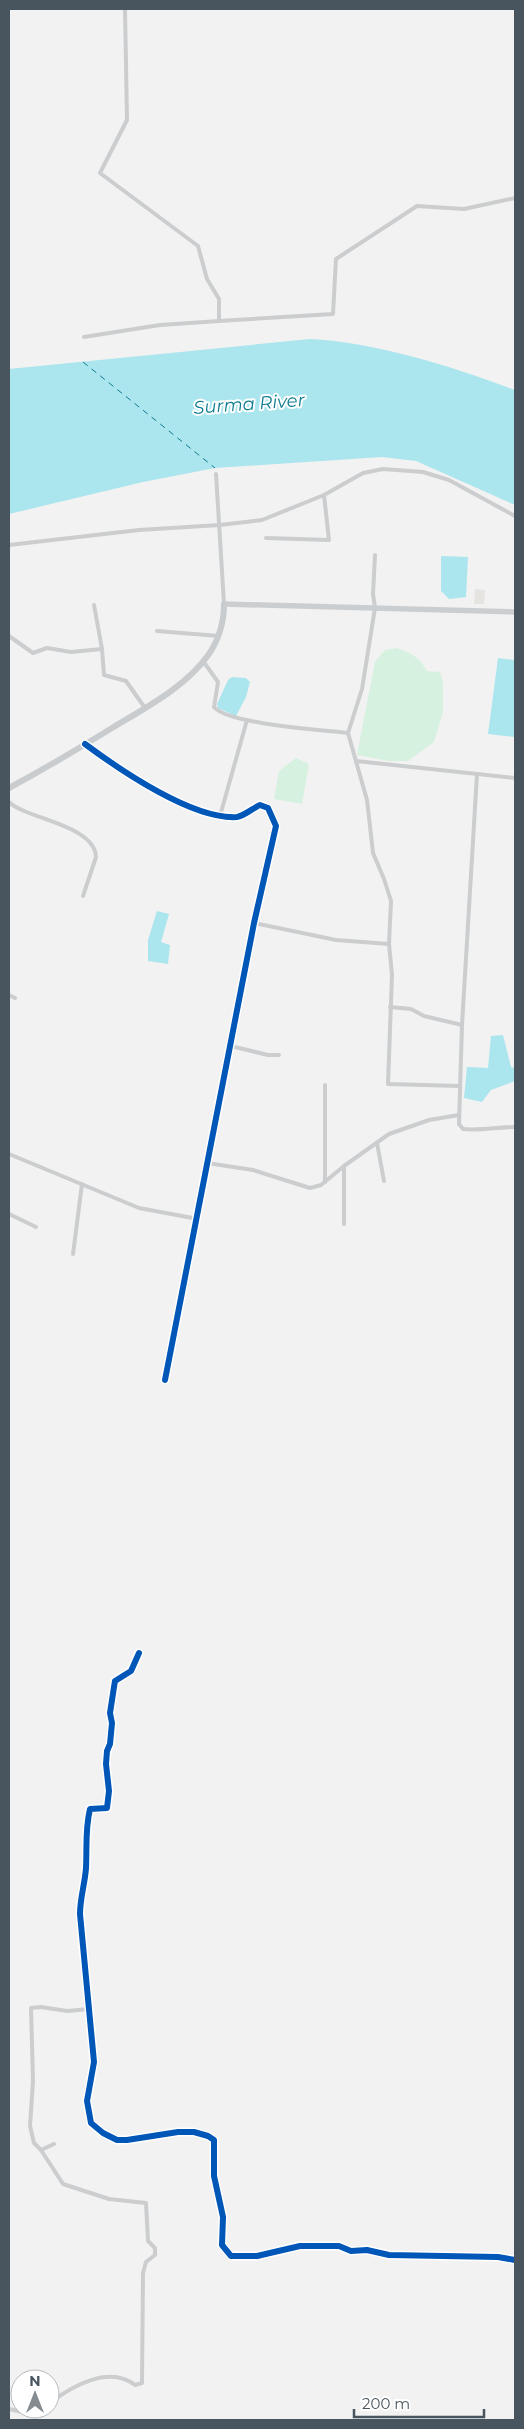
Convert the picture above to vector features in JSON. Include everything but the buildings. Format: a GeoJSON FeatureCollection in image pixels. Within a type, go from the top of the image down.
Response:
{"type":"FeatureCollection","features":[{"type":"Feature","properties":{"kind":"main road"},"geometry":{"type":"LineString","coordinates":[[9,788],[145,708],[180,682],[203,661],[219,636],[224,604],[515,612]]}},
{"type":"Feature","properties":{"kind":"street"},"geometry":{"type":"LineString","coordinates":[[124,9],[127,120],[100,173],[198,246],[207,279],[219,298],[219,321]]}},
{"type":"Feature","properties":{"kind":"street"},"geometry":{"type":"LineString","coordinates":[[84,337],[160,325],[333,314],[336,259],[417,206],[464,209],[515,198]]}},
{"type":"Feature","properties":{"kind":"street"},"geometry":{"type":"LineString","coordinates":[[9,545],[139,530],[220,525],[262,520],[324,495],[363,473],[383,469],[423,472],[450,480],[515,516]]}},
{"type":"Feature","properties":{"kind":"street"},"geometry":{"type":"LineString","coordinates":[[216,474],[224,604]]}},
{"type":"Feature","properties":{"kind":"street"},"geometry":{"type":"LineString","coordinates":[[266,538],[328,541],[324,495]]}},
{"type":"Feature","properties":{"kind":"street"},"geometry":{"type":"LineString","coordinates":[[375,555],[373,594],[375,608],[362,689],[348,733],[367,800],[373,853],[391,901],[389,944],[392,975],[388,1084],[460,1086]]}},
{"type":"Feature","properties":{"kind":"street"},"geometry":{"type":"LineString","coordinates":[[94,605],[102,649],[104,675],[126,681],[145,708]]}},
{"type":"Feature","properties":{"kind":"street"},"geometry":{"type":"LineString","coordinates":[[157,631],[219,636]]}},
{"type":"Feature","properties":{"kind":"street"},"geometry":{"type":"LineString","coordinates":[[9,636],[33,653],[47,648],[71,652],[102,649]]}},
{"type":"Feature","properties":{"kind":"street"},"geometry":{"type":"LineString","coordinates":[[203,661],[218,682],[214,704],[216,710],[227,716],[348,733]]}},
{"type":"Feature","properties":{"kind":"street"},"geometry":{"type":"LineString","coordinates":[[220,816],[247,720]]}},
{"type":"Feature","properties":{"kind":"street"},"geometry":{"type":"LineString","coordinates":[[85,744],[115,767],[147,786],[208,815],[239,817],[260,805],[268,808],[276,826],[254,923],[207,1163],[198,1219],[165,1380]]}},
{"type":"Feature","properties":{"kind":"street"},"geometry":{"type":"LineString","coordinates":[[356,761],[515,778]]}},
{"type":"Feature","properties":{"kind":"street"},"geometry":{"type":"LineString","coordinates":[[477,774],[462,1025],[459,1124],[463,1129],[515,1128]]}},
{"type":"Feature","properties":{"kind":"street"},"geometry":{"type":"LineString","coordinates":[[9,802],[23,811],[72,829],[89,843],[96,857],[84,896]]}},
{"type":"Feature","properties":{"kind":"street"},"geometry":{"type":"LineString","coordinates":[[254,923],[336,940],[389,944]]}},
{"type":"Feature","properties":{"kind":"street"},"geometry":{"type":"LineString","coordinates":[[9,995],[15,998]]}},
{"type":"Feature","properties":{"kind":"street"},"geometry":{"type":"LineString","coordinates":[[390,1007],[411,1009],[424,1016],[462,1025]]}},
{"type":"Feature","properties":{"kind":"street"},"geometry":{"type":"LineString","coordinates":[[231,1046],[268,1056],[279,1055]]}},
{"type":"Feature","properties":{"kind":"street"},"geometry":{"type":"LineString","coordinates":[[325,1085],[326,1182]]}},
{"type":"Feature","properties":{"kind":"street"},"geometry":{"type":"LineString","coordinates":[[207,1163],[253,1170],[310,1188],[326,1182],[344,1166],[397,1131],[429,1120],[459,1115]]}},
{"type":"Feature","properties":{"kind":"street"},"geometry":{"type":"LineString","coordinates":[[377,1143],[384,1181]]}},
{"type":"Feature","properties":{"kind":"street"},"geometry":{"type":"LineString","coordinates":[[9,1154],[139,1208],[198,1219]]}},
{"type":"Feature","properties":{"kind":"street"},"geometry":{"type":"LineString","coordinates":[[344,1166],[344,1224]]}},
{"type":"Feature","properties":{"kind":"street"},"geometry":{"type":"LineString","coordinates":[[73,1254],[82,1184]]}},
{"type":"Feature","properties":{"kind":"street"},"geometry":{"type":"LineString","coordinates":[[9,1214],[36,1226]]}},
{"type":"Feature","properties":{"kind":"street"},"geometry":{"type":"LineString","coordinates":[[139,1653],[131,1671],[116,1681],[114,1688],[110,1713],[112,1723],[110,1744],[106,1757],[110,1791],[106,1808],[92,1808],[87,1822],[86,1870],[80,1898],[80,1914],[86,1959],[88,2010],[94,2062],[87,2101],[91,2123],[103,2133],[117,2140],[133,2140],[178,2132],[194,2132],[214,2140],[214,2176],[223,2218],[222,2246],[231,2256],[257,2256],[300,2246],[338,2246],[351,2251],[367,2250],[389,2255],[498,2257],[515,2260]]}},
{"type":"Feature","properties":{"kind":"street"},"geometry":{"type":"LineString","coordinates":[[60,2395],[98,2378],[115,2376],[135,2385],[142,2383],[143,2273],[146,2262],[155,2255],[155,2248],[148,2241],[146,2202],[109,2199],[63,2184],[41,2150],[34,2143],[30,2126],[33,2081],[31,2008],[41,2007],[67,2011],[88,2010]]}},
{"type":"Feature","properties":{"kind":"street"},"geometry":{"type":"LineString","coordinates":[[41,2150],[54,2144]]}},
{"type":"Feature","properties":{"kind":"shaded area"},"geometry":{"type":"Polygon","coordinates":[[[475,589],[485,590],[484,604],[474,604],[475,589]]]}},
{"type":"Feature","properties":{"kind":"green space"},"geometry":{"type":"Polygon","coordinates":[[[396,648],[414,656],[427,671],[440,672],[443,683],[443,712],[434,742],[408,761],[389,761],[357,755],[375,662],[385,650],[396,648]]]}},
{"type":"Feature","properties":{"kind":"green space"},"geometry":{"type":"Polygon","coordinates":[[[296,758],[309,764],[302,804],[274,799],[279,771],[296,758]]]}},
{"type":"Feature","properties":{"kind":"water","name":"Surma River"},"geometry":{"type":"Polygon","coordinates":[[[310,339],[335,341],[387,350],[466,373],[515,390],[515,505],[416,461],[382,457],[215,468],[143,482],[9,514],[9,369],[310,339]]]}},
{"type":"Feature","properties":{"kind":"water"},"geometry":{"type":"Polygon","coordinates":[[[441,556],[468,557],[466,597],[449,599],[441,591],[441,556]]]}},
{"type":"Feature","properties":{"kind":"water"},"geometry":{"type":"Polygon","coordinates":[[[498,658],[515,660],[515,737],[488,734],[498,658]]]}},
{"type":"Feature","properties":{"kind":"water"},"geometry":{"type":"Polygon","coordinates":[[[232,677],[246,678],[250,682],[246,697],[236,716],[218,708],[217,704],[228,680],[232,677]]]}},
{"type":"Feature","properties":{"kind":"water"},"geometry":{"type":"Polygon","coordinates":[[[157,911],[169,914],[161,942],[170,945],[168,964],[148,961],[148,940],[157,911]]]}},
{"type":"Feature","properties":{"kind":"water"},"geometry":{"type":"Polygon","coordinates":[[[503,1035],[511,1067],[515,1068],[515,1081],[491,1090],[482,1102],[464,1098],[467,1067],[488,1068],[491,1036],[503,1035]]]}},
{"type":"Feature","properties":{"kind":"ferry route"},"geometry":{"type":"LineString","coordinates":[[83,362],[215,468]]}},
{"type":"Feature","properties":{"kind":"cycle path"},"geometry":{"type":"LineString","coordinates":[[85,744],[117,767],[179,802],[200,811],[219,816],[237,817],[260,805],[268,808],[276,826],[254,923],[165,1380]]}},
{"type":"Feature","properties":{"kind":"cycle path"},"geometry":{"type":"LineString","coordinates":[[139,1653],[131,1671],[115,1681],[110,1713],[112,1723],[110,1744],[107,1751],[106,1764],[109,1791],[107,1808],[90,1809],[87,1824],[86,1868],[80,1914],[94,2062],[87,2101],[91,2123],[103,2133],[117,2140],[178,2132],[194,2132],[214,2140],[214,2176],[223,2217],[222,2245],[231,2256],[257,2256],[300,2246],[339,2246],[351,2251],[367,2250],[389,2255],[498,2257],[515,2260]]}}]}
